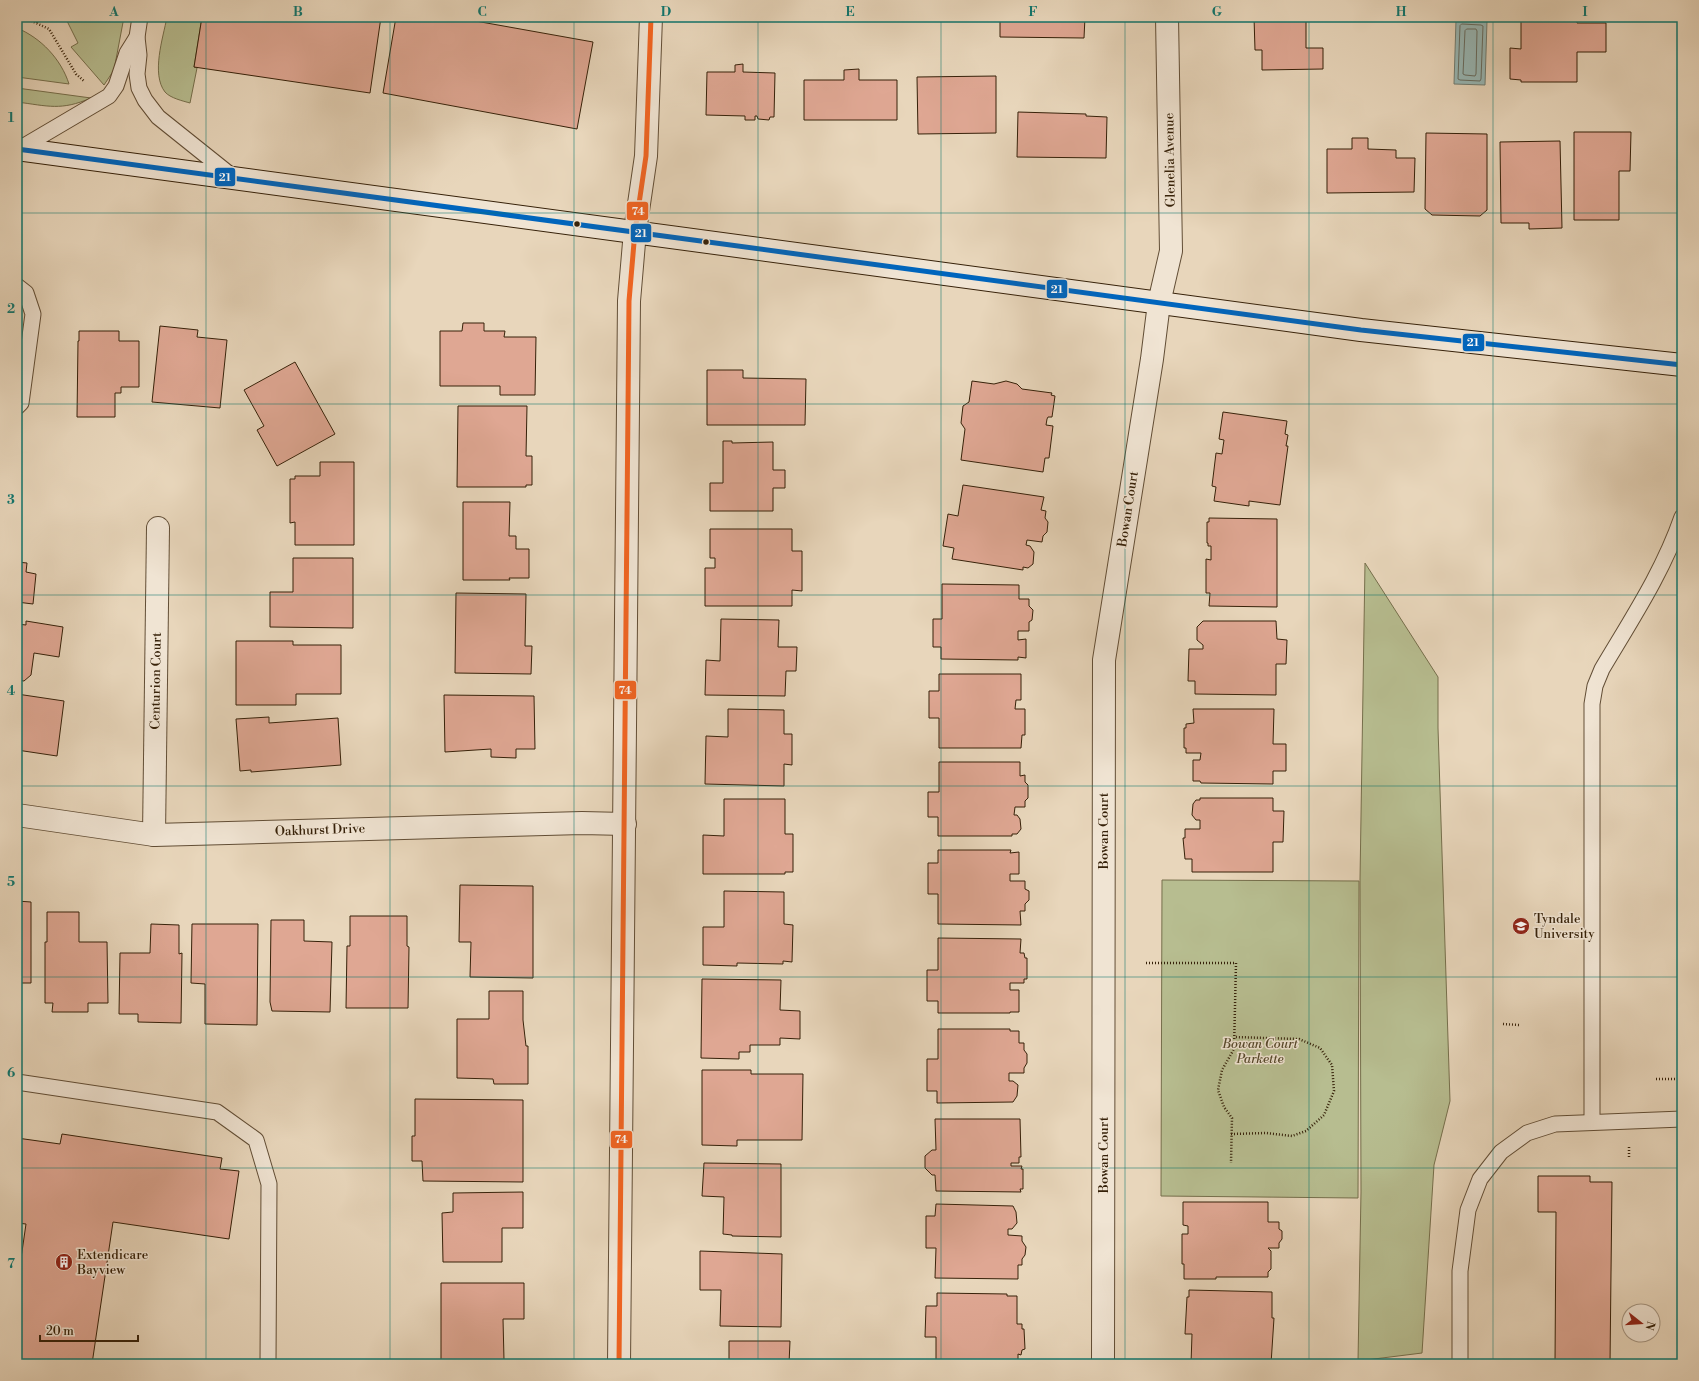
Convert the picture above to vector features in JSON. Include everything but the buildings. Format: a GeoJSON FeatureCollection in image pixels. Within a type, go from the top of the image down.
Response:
{"type":"FeatureCollection","features":[{"type":"Feature","properties":{"kind":"street"},"geometry":{"type":"LineString","coordinates":[[619,1364],[629,301],[635,231],[646,156],[648,17]]}},
{"type":"Feature","properties":{"kind":"street","name":"Glenelia Avenue"},"geometry":{"type":"LineString","coordinates":[[1159,303],[1171,251],[1167,17]]}},
{"type":"Feature","properties":{"kind":"street"},"geometry":{"type":"LineString","coordinates":[[18,152],[233,178],[635,231],[1361,330],[1682,365]]}},
{"type":"Feature","properties":{"kind":"street","name":"Bowan Court"},"geometry":{"type":"LineString","coordinates":[[1103,1364],[1104,660],[1152,359],[1159,303]]}},
{"type":"Feature","properties":{"kind":"street","name":"Centurion Court"},"geometry":{"type":"LineString","coordinates":[[154,835],[158,528]]}},
{"type":"Feature","properties":{"kind":"street","name":"Oakhurst Drive"},"geometry":{"type":"LineString","coordinates":[[17,815],[154,835],[582,823],[625,824]]}},
{"type":"Feature","properties":{"kind":"lane"},"geometry":{"type":"LineString","coordinates":[[140,17],[137,37],[139,55],[137,74],[139,88],[145,100],[158,117],[233,178]]}},
{"type":"Feature","properties":{"kind":"lane"},"geometry":{"type":"LineString","coordinates":[[18,152],[109,96],[116,86],[127,53],[137,37]]}},
{"type":"Feature","properties":{"kind":"lane"},"geometry":{"type":"LineString","coordinates":[[17,286],[26,294],[33,314],[21,382],[22,403],[17,407]]}},
{"type":"Feature","properties":{"kind":"lane"},"geometry":{"type":"LineString","coordinates":[[1592,1122],[1592,704],[1595,686],[1602,669],[1661,569],[1682,518]]}},
{"type":"Feature","properties":{"kind":"lane"},"geometry":{"type":"LineString","coordinates":[[17,1082],[217,1112],[256,1140],[269,1184],[268,1364]]}},
{"type":"Feature","properties":{"kind":"lane"},"geometry":{"type":"LineString","coordinates":[[1460,1364],[1460,1271],[1468,1210],[1480,1179],[1501,1152],[1527,1133],[1555,1124],[1682,1119]]}},
{"type":"Feature","properties":{"kind":"path"},"geometry":{"type":"LineString","coordinates":[[23,17],[49,29],[76,74],[89,85]]}},
{"type":"Feature","properties":{"kind":"path"},"geometry":{"type":"LineString","coordinates":[[37,24],[38,17]]}},
{"type":"Feature","properties":{"kind":"path"},"geometry":{"type":"LineString","coordinates":[[1146,963],[1236,963],[1234,1049],[1222,1070],[1218,1090],[1224,1107],[1232,1118],[1231,1163]]}},
{"type":"Feature","properties":{"kind":"path"},"geometry":{"type":"LineString","coordinates":[[1503,1024],[1519,1025]]}},
{"type":"Feature","properties":{"kind":"path"},"geometry":{"type":"LineString","coordinates":[[1231,1134],[1266,1133],[1292,1136],[1306,1131],[1324,1115],[1334,1091],[1332,1065],[1320,1048],[1299,1039],[1234,1037]]}},
{"type":"Feature","properties":{"kind":"path"},"geometry":{"type":"LineString","coordinates":[[1656,1079],[1682,1079]]}},
{"type":"Feature","properties":{"kind":"green space"},"geometry":{"type":"Polygon","coordinates":[[[65,17],[124,17],[114,70],[104,85],[71,47],[78,43],[65,17]]]}},
{"type":"Feature","properties":{"kind":"green space"},"geometry":{"type":"Polygon","coordinates":[[[167,17],[202,17],[194,67],[197,68],[190,103],[170,96],[165,92],[161,84],[158,66],[167,17]]]}},
{"type":"Feature","properties":{"kind":"green space"},"geometry":{"type":"Polygon","coordinates":[[[17,28],[34,37],[49,50],[61,66],[69,84],[17,77],[17,28]]]}},
{"type":"Feature","properties":{"kind":"green space"},"geometry":{"type":"Polygon","coordinates":[[[17,88],[91,98],[71,105],[37,105],[17,102],[17,88]]]}},
{"type":"Feature","properties":{"kind":"green space"},"geometry":{"type":"Polygon","coordinates":[[[1365,563],[1438,677],[1438,728],[1450,1101],[1434,1165],[1422,1353],[1358,1361],[1361,1192],[1360,880],[1365,563]]]}},
{"type":"Feature","properties":{"kind":"green space","name":"Bowan Court Parkette"},"geometry":{"type":"Polygon","coordinates":[[[1162,880],[1359,881],[1358,1198],[1161,1196],[1162,880]]]}},
{"type":"Feature","properties":{"kind":"water"},"geometry":{"type":"Polygon","coordinates":[[[1456,20],[1487,21],[1485,85],[1454,84],[1456,20]]]}},
{"type":"Feature","properties":{"kind":"transit line","name":"74"},"geometry":{"type":"LineString","coordinates":[[619,1364],[629,301],[635,231],[646,156],[651,17]]}},
{"type":"Feature","properties":{"kind":"transit line","name":"21"},"geometry":{"type":"LineString","coordinates":[[17,149],[1361,330],[1682,365]]}},
{"type":"Feature","properties":{"kind":"place","name":"Tyndale University"},"geometry":{"type":"Point","coordinates":[1521,926]}},
{"type":"Feature","properties":{"kind":"place","name":"Extendicare Bayview"},"geometry":{"type":"Point","coordinates":[64,1262]}}]}
